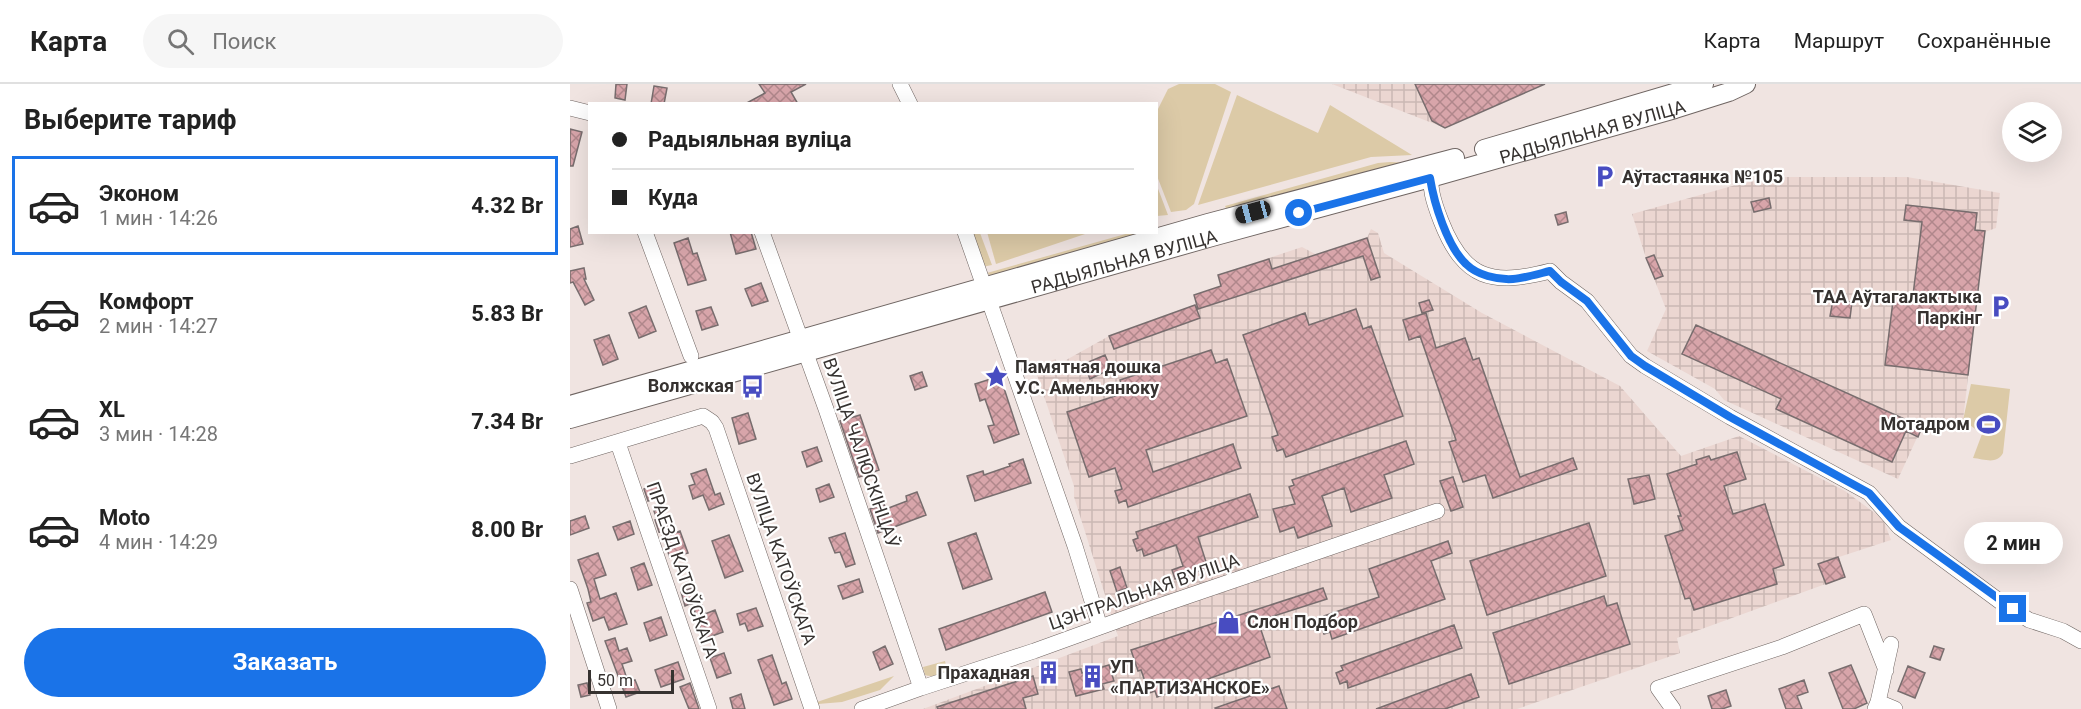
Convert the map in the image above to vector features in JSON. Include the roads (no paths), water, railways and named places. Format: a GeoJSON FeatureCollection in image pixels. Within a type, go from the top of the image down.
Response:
{"type":"FeatureCollection","features":[{"type":"Feature","properties":{"kind":"main road","name":"РАДЫЯЛЬНАЯ ВУЛІЦА"},"geometry":{"type":"LineString","coordinates":[[570,419],[803,346],[986,293],[1212,237],[1431,171],[1704,84]]}},
{"type":"Feature","properties":{"kind":"main road","name":"РАДЫЯЛЬНАЯ ВУЛІЦА"},"geometry":{"type":"LineString","coordinates":[[1431,171],[1675,109],[1729,92],[1746,84]]}},
{"type":"Feature","properties":{"kind":"main road","name":"РАДЫЯЛЬНАЯ ВУЛІЦА"},"geometry":{"type":"LineString","coordinates":[[570,405],[803,346]]}},
{"type":"Feature","properties":{"kind":"street"},"geometry":{"type":"LineString","coordinates":[[900,84],[909,102]]}},
{"type":"Feature","properties":{"kind":"street"},"geometry":{"type":"LineString","coordinates":[[570,108],[588,112]]}},
{"type":"Feature","properties":{"kind":"street"},"geometry":{"type":"LineString","coordinates":[[1431,171],[1435,205],[1445,232],[1465,263],[1479,273],[1501,278],[1515,279],[1550,271],[1587,301],[1631,356],[1645,366],[1730,417],[1869,493],[1899,527],[2002,603],[2029,620],[2063,631],[2081,641]]}},
{"type":"Feature","properties":{"kind":"street"},"geometry":{"type":"LineString","coordinates":[[646,234],[691,356]]}},
{"type":"Feature","properties":{"kind":"street","name":"ВУЛІЦА ЧАЛЮСКІНЦАЎ"},"geometry":{"type":"LineString","coordinates":[[763,234],[921,688]]}},
{"type":"Feature","properties":{"kind":"street"},"geometry":{"type":"LineString","coordinates":[[966,234],[1075,546],[1100,627]]}},
{"type":"Feature","properties":{"kind":"street","name":"ВУЛІЦА КАТОЎСКАГА"},"geometry":{"type":"LineString","coordinates":[[618,443],[703,416],[712,422],[716,428],[812,709]]}},
{"type":"Feature","properties":{"kind":"street"},"geometry":{"type":"LineString","coordinates":[[570,456],[618,443]]}},
{"type":"Feature","properties":{"kind":"street","name":"ПРАЕЗД КАТОЎСКАГА"},"geometry":{"type":"LineString","coordinates":[[618,443],[710,709]]}},
{"type":"Feature","properties":{"kind":"street","name":"ЦЭНТРАЛЬНАЯ ВУЛІЦА"},"geometry":{"type":"LineString","coordinates":[[862,709],[1437,511]]}},
{"type":"Feature","properties":{"kind":"street"},"geometry":{"type":"LineString","coordinates":[[570,589],[609,709]]}},
{"type":"Feature","properties":{"kind":"street"},"geometry":{"type":"LineString","coordinates":[[1672,709],[1658,688],[1782,646],[1864,614],[1886,670]]}},
{"type":"Feature","properties":{"kind":"street"},"geometry":{"type":"LineString","coordinates":[[1892,644],[1877,706],[1895,709]]}},
{"type":"Feature","properties":{"kind":"place","name":"Аўтастаянка №105"},"geometry":{"type":"Point","coordinates":[1604,177]}},
{"type":"Feature","properties":{"kind":"place","name":"ТАА Аўтагалактыка Паркінг"},"geometry":{"type":"Point","coordinates":[2000,307]}},
{"type":"Feature","properties":{"kind":"place","name":"Памятная дошка У.С. Амельянюку"},"geometry":{"type":"Point","coordinates":[997,377]}},
{"type":"Feature","properties":{"kind":"place","name":"Волжская"},"geometry":{"type":"Point","coordinates":[752,386]}},
{"type":"Feature","properties":{"kind":"place","name":"Мотадром"},"geometry":{"type":"Point","coordinates":[1988,424]}},
{"type":"Feature","properties":{"kind":"place","name":"Слон Подбор"},"geometry":{"type":"Point","coordinates":[1229,622]}},
{"type":"Feature","properties":{"kind":"place","name":"Прахадная"},"geometry":{"type":"Point","coordinates":[1048,673]}},
{"type":"Feature","properties":{"kind":"place","name":"УП «ПАРТИЗАНСКОЕ»"},"geometry":{"type":"Point","coordinates":[1092,677]}}]}
